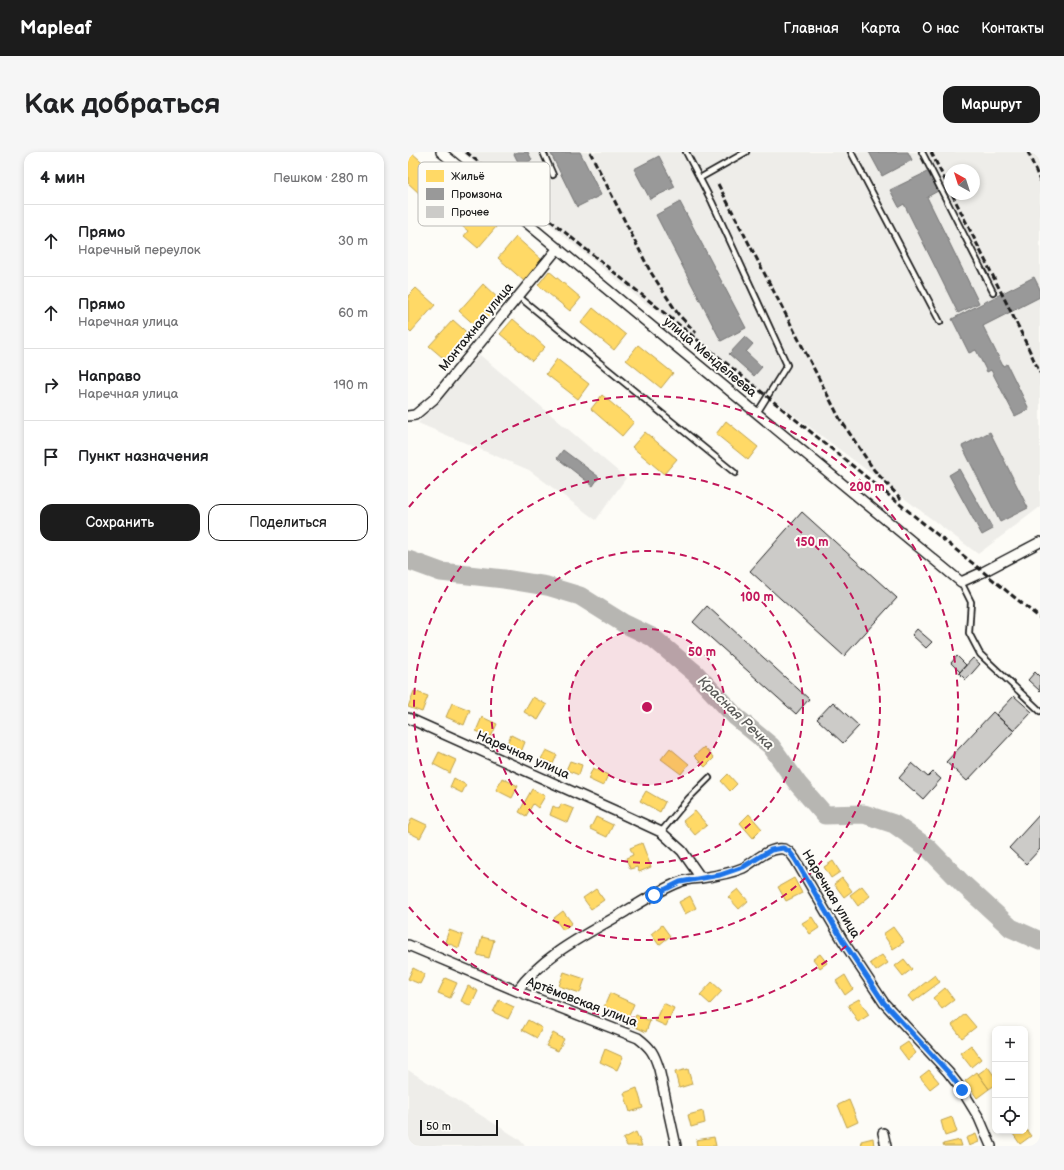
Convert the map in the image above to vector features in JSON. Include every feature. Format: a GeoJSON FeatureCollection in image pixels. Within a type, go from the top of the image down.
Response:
{"type":"FeatureCollection","features":[{"type":"Feature","properties":{"kind":"street","name":"улица Менделеева"},"geometry":{"type":"LineString","coordinates":[[441,152],[453,162]]}},
{"type":"Feature","properties":{"kind":"street","name":"улица Менделеева"},"geometry":{"type":"LineString","coordinates":[[531,226],[961,582]]}},
{"type":"Feature","properties":{"kind":"street","name":"Монтажная улица"},"geometry":{"type":"LineString","coordinates":[[408,416],[415,415],[434,399],[558,248]]}},
{"type":"Feature","properties":{"kind":"street"},"geometry":{"type":"LineString","coordinates":[[961,582],[1040,542]]}},
{"type":"Feature","properties":{"kind":"street","name":"Наречная улица"},"geometry":{"type":"LineString","coordinates":[[408,718],[613,809],[661,832],[682,851],[701,878],[720,875],[743,867],[771,850],[783,848],[789,851],[843,941],[884,1003],[948,1072],[962,1090],[979,1118],[991,1146]]}},
{"type":"Feature","properties":{"kind":"street"},"geometry":{"type":"LineString","coordinates":[[517,991],[524,981],[560,950],[654,895],[680,882],[701,878]]}},
{"type":"Feature","properties":{"kind":"street","name":"Артёмовская улица"},"geometry":{"type":"LineString","coordinates":[[408,945],[517,991],[638,1038],[647,1045],[652,1052],[659,1069],[676,1146]]}},
{"type":"Feature","properties":{"kind":"street"},"geometry":{"type":"LineString","coordinates":[[883,1133],[886,1146]]}},
{"type":"Feature","properties":{"kind":"lane"},"geometry":{"type":"LineString","coordinates":[[543,152],[547,162]]}},
{"type":"Feature","properties":{"kind":"lane"},"geometry":{"type":"LineString","coordinates":[[686,152],[700,178],[788,365],[757,413]]}},
{"type":"Feature","properties":{"kind":"lane"},"geometry":{"type":"LineString","coordinates":[[700,178],[746,152]]}},
{"type":"Feature","properties":{"kind":"lane"},"geometry":{"type":"LineString","coordinates":[[851,152],[940,322]]}},
{"type":"Feature","properties":{"kind":"lane"},"geometry":{"type":"LineString","coordinates":[[922,152],[993,292]]}},
{"type":"Feature","properties":{"kind":"lane"},"geometry":{"type":"LineString","coordinates":[[550,168],[553,175]]}},
{"type":"Feature","properties":{"kind":"lane"},"geometry":{"type":"LineString","coordinates":[[518,296],[735,473]]}},
{"type":"Feature","properties":{"kind":"lane"},"geometry":{"type":"LineString","coordinates":[[961,582],[971,602],[968,633],[980,654],[1040,711]]}},
{"type":"Feature","properties":{"kind":"lane"},"geometry":{"type":"LineString","coordinates":[[661,832],[689,798],[709,778]]}},
{"type":"Feature","properties":{"kind":"shaded area"},"geometry":{"type":"Polygon","coordinates":[[[462,152],[1040,152],[1040,507],[978,554],[640,299],[550,225],[550,162],[474,162],[462,152]]]}},
{"type":"Feature","properties":{"kind":"shaded area"},"geometry":{"type":"Polygon","coordinates":[[[480,355],[626,478],[596,520],[529,470],[418,423],[480,355]]]}},
{"type":"Feature","properties":{"kind":"shaded area"},"geometry":{"type":"Polygon","coordinates":[[[408,1070],[519,1139],[525,1146],[408,1146],[408,1070]]]}},
{"type":"Feature","properties":{"kind":"building: Жильё"},"geometry":{"type":"Polygon","coordinates":[[[408,152],[411,152],[422,162],[418,162],[418,192],[408,183],[408,152]]]}},
{"type":"Feature","properties":{"kind":"building: Жильё"},"geometry":{"type":"Polygon","coordinates":[[[462,226],[496,227],[478,248],[464,236],[468,231],[462,226]]]}},
{"type":"Feature","properties":{"kind":"building: Жильё"},"geometry":{"type":"Polygon","coordinates":[[[516,237],[542,260],[524,281],[498,258],[516,237]]]}},
{"type":"Feature","properties":{"kind":"building: Жильё"},"geometry":{"type":"Polygon","coordinates":[[[549,271],[581,298],[570,311],[538,285],[549,271]]]}},
{"type":"Feature","properties":{"kind":"building: Жильё"},"geometry":{"type":"Polygon","coordinates":[[[483,284],[502,302],[478,328],[459,311],[483,284]]]}},
{"type":"Feature","properties":{"kind":"building: Жильё"},"geometry":{"type":"Polygon","coordinates":[[[416,288],[435,305],[411,332],[408,329],[408,296],[416,288]]]}},
{"type":"Feature","properties":{"kind":"building: Жильё"},"geometry":{"type":"Polygon","coordinates":[[[593,308],[626,335],[614,350],[581,323],[593,308]]]}},
{"type":"Feature","properties":{"kind":"building: Жильё"},"geometry":{"type":"Polygon","coordinates":[[[513,319],[545,347],[532,361],[500,334],[513,319]]]}},
{"type":"Feature","properties":{"kind":"building: Жильё"},"geometry":{"type":"Polygon","coordinates":[[[453,320],[472,337],[449,363],[429,346],[453,320]]]}},
{"type":"Feature","properties":{"kind":"building: Жильё"},"geometry":{"type":"Polygon","coordinates":[[[638,345],[673,373],[661,388],[626,360],[638,345]]]}},
{"type":"Feature","properties":{"kind":"building: Жильё"},"geometry":{"type":"Polygon","coordinates":[[[557,359],[589,384],[578,399],[546,374],[557,359]]]}},
{"type":"Feature","properties":{"kind":"building: Жильё"},"geometry":{"type":"Polygon","coordinates":[[[602,395],[634,422],[622,436],[591,409],[602,395]]]}},
{"type":"Feature","properties":{"kind":"building: Жильё"},"geometry":{"type":"Polygon","coordinates":[[[726,421],[758,447],[748,460],[716,434],[726,421]]]}},
{"type":"Feature","properties":{"kind":"building: Жильё"},"geometry":{"type":"Polygon","coordinates":[[[645,432],[677,459],[664,474],[632,447],[645,432]]]}},
{"type":"Feature","properties":{"kind":"building: Жильё"},"geometry":{"type":"Polygon","coordinates":[[[414,691],[428,696],[422,712],[408,707],[414,691]]]}},
{"type":"Feature","properties":{"kind":"building: Жильё"},"geometry":{"type":"Polygon","coordinates":[[[533,697],[547,705],[538,720],[524,712],[533,697]]]}},
{"type":"Feature","properties":{"kind":"building: Жильё"},"geometry":{"type":"Polygon","coordinates":[[[452,703],[470,710],[464,725],[446,717],[452,703]]]}},
{"type":"Feature","properties":{"kind":"building: Жильё"},"geometry":{"type":"Polygon","coordinates":[[[482,717],[497,724],[491,737],[476,731],[482,717]]]}},
{"type":"Feature","properties":{"kind":"building: Жильё"},"geometry":{"type":"Polygon","coordinates":[[[511,735],[525,742],[521,752],[506,745],[511,735]]]}},
{"type":"Feature","properties":{"kind":"building: Жильё"},"geometry":{"type":"Polygon","coordinates":[[[704,747],[714,758],[705,767],[694,756],[704,747]]]}},
{"type":"Feature","properties":{"kind":"building: Жильё"},"geometry":{"type":"Polygon","coordinates":[[[670,748],[689,764],[681,774],[661,759],[670,748]]]}},
{"type":"Feature","properties":{"kind":"building: Жильё"},"geometry":{"type":"Polygon","coordinates":[[[546,750],[557,755],[553,764],[541,759],[546,750]]]}},
{"type":"Feature","properties":{"kind":"building: Жильё"},"geometry":{"type":"Polygon","coordinates":[[[439,752],[456,760],[450,773],[433,764],[439,752]]]}},
{"type":"Feature","properties":{"kind":"building: Жильё"},"geometry":{"type":"Polygon","coordinates":[[[570,761],[582,765],[579,775],[566,770],[570,761]]]}},
{"type":"Feature","properties":{"kind":"building: Жильё"},"geometry":{"type":"Polygon","coordinates":[[[593,768],[608,775],[603,786],[588,779],[593,768]]]}},
{"type":"Feature","properties":{"kind":"building: Жильё"},"geometry":{"type":"Polygon","coordinates":[[[728,774],[737,784],[730,791],[721,781],[728,774]]]}},
{"type":"Feature","properties":{"kind":"building: Жильё"},"geometry":{"type":"Polygon","coordinates":[[[454,778],[466,785],[462,793],[450,787],[454,778]]]}},
{"type":"Feature","properties":{"kind":"building: Жильё"},"geometry":{"type":"Polygon","coordinates":[[[502,778],[518,786],[512,798],[496,790],[502,778]]]}},
{"type":"Feature","properties":{"kind":"building: Жильё"},"geometry":{"type":"Polygon","coordinates":[[[532,789],[545,796],[538,808],[533,804],[526,816],[519,812],[532,789]]]}},
{"type":"Feature","properties":{"kind":"building: Жильё"},"geometry":{"type":"Polygon","coordinates":[[[646,791],[665,802],[660,812],[640,801],[646,791]]]}},
{"type":"Feature","properties":{"kind":"building: Жильё"},"geometry":{"type":"Polygon","coordinates":[[[561,804],[574,809],[568,823],[550,815],[553,806],[559,809],[561,804]]]}},
{"type":"Feature","properties":{"kind":"building: Жильё"},"geometry":{"type":"Polygon","coordinates":[[[695,811],[707,825],[695,835],[683,821],[695,811]]]}},
{"type":"Feature","properties":{"kind":"building: Жильё"},"geometry":{"type":"Polygon","coordinates":[[[749,814],[762,829],[753,838],[740,823],[749,814]]]}},
{"type":"Feature","properties":{"kind":"building: Жильё"},"geometry":{"type":"Polygon","coordinates":[[[596,817],[613,825],[607,837],[590,829],[596,817]]]}},
{"type":"Feature","properties":{"kind":"building: Жильё"},"geometry":{"type":"Polygon","coordinates":[[[412,818],[427,825],[420,838],[408,832],[408,827],[412,818]]]}},
{"type":"Feature","properties":{"kind":"building: Жильё"},"geometry":{"type":"Polygon","coordinates":[[[642,843],[651,867],[639,872],[637,867],[630,869],[626,858],[633,855],[630,848],[642,843]]]}},
{"type":"Feature","properties":{"kind":"building: Жильё"},"geometry":{"type":"Polygon","coordinates":[[[833,861],[840,872],[831,878],[824,867],[833,861]]]}},
{"type":"Feature","properties":{"kind":"building: Жильё"},"geometry":{"type":"Polygon","coordinates":[[[794,878],[802,893],[786,901],[778,887],[794,878]]]}},
{"type":"Feature","properties":{"kind":"building: Жильё"},"geometry":{"type":"Polygon","coordinates":[[[842,878],[852,891],[844,897],[834,884],[842,878]]]}},
{"type":"Feature","properties":{"kind":"building: Жильё"},"geometry":{"type":"Polygon","coordinates":[[[862,886],[870,896],[858,906],[850,895],[862,886]]]}},
{"type":"Feature","properties":{"kind":"building: Жильё"},"geometry":{"type":"Polygon","coordinates":[[[596,889],[604,900],[591,909],[583,898],[596,889]]]}},
{"type":"Feature","properties":{"kind":"building: Жильё"},"geometry":{"type":"Polygon","coordinates":[[[738,889],[748,901],[739,909],[728,897],[738,889]]]}},
{"type":"Feature","properties":{"kind":"building: Жильё"},"geometry":{"type":"Polygon","coordinates":[[[690,896],[696,908],[685,914],[679,902],[690,896]]]}},
{"type":"Feature","properties":{"kind":"building: Жильё"},"geometry":{"type":"Polygon","coordinates":[[[563,911],[572,923],[563,930],[554,918],[563,911]]]}},
{"type":"Feature","properties":{"kind":"building: Жильё"},"geometry":{"type":"Polygon","coordinates":[[[812,917],[819,928],[810,934],[802,923],[812,917]]]}},
{"type":"Feature","properties":{"kind":"building: Жильё"},"geometry":{"type":"Polygon","coordinates":[[[662,925],[670,936],[659,945],[651,934],[662,925]]]}},
{"type":"Feature","properties":{"kind":"building: Жильё"},"geometry":{"type":"Polygon","coordinates":[[[893,927],[904,942],[893,949],[883,934],[893,927]]]}},
{"type":"Feature","properties":{"kind":"building: Жильё"},"geometry":{"type":"Polygon","coordinates":[[[449,930],[463,935],[459,948],[445,942],[449,930]]]}},
{"type":"Feature","properties":{"kind":"building: Жильё"},"geometry":{"type":"Polygon","coordinates":[[[482,937],[494,940],[489,958],[477,955],[482,937]]]}},
{"type":"Feature","properties":{"kind":"building: Жильё"},"geometry":{"type":"Polygon","coordinates":[[[820,954],[827,963],[820,968],[813,959],[820,954]]]}},
{"type":"Feature","properties":{"kind":"building: Жильё"},"geometry":{"type":"Polygon","coordinates":[[[882,955],[888,963],[876,971],[870,963],[882,955]]]}},
{"type":"Feature","properties":{"kind":"building: Жильё"},"geometry":{"type":"Polygon","coordinates":[[[904,959],[912,969],[903,976],[895,966],[904,959]]]}},
{"type":"Feature","properties":{"kind":"building: Жильё"},"geometry":{"type":"Polygon","coordinates":[[[413,968],[425,974],[420,984],[408,979],[413,968]]]}},
{"type":"Feature","properties":{"kind":"building: Жильё"},"geometry":{"type":"Polygon","coordinates":[[[564,972],[585,979],[580,993],[559,986],[564,972]]]}},
{"type":"Feature","properties":{"kind":"building: Жильё"},"geometry":{"type":"Polygon","coordinates":[[[845,975],[853,989],[845,995],[836,981],[845,975]]]}},
{"type":"Feature","properties":{"kind":"building: Жильё"},"geometry":{"type":"Polygon","coordinates":[[[935,975],[940,982],[913,1002],[908,996],[935,975]]]}},
{"type":"Feature","properties":{"kind":"building: Жильё"},"geometry":{"type":"Polygon","coordinates":[[[445,978],[457,983],[450,998],[438,993],[445,978]]]}},
{"type":"Feature","properties":{"kind":"building: Жильё"},"geometry":{"type":"Polygon","coordinates":[[[712,982],[722,991],[710,1004],[700,995],[712,982]]]}},
{"type":"Feature","properties":{"kind":"building: Жильё"},"geometry":{"type":"Polygon","coordinates":[[[468,986],[478,991],[471,1006],[461,1001],[468,986]]]}},
{"type":"Feature","properties":{"kind":"building: Жильё"},"geometry":{"type":"Polygon","coordinates":[[[945,988],[954,1000],[942,1009],[933,998],[945,988]]]}},
{"type":"Feature","properties":{"kind":"building: Жильё"},"geometry":{"type":"Polygon","coordinates":[[[610,993],[634,1004],[628,1018],[604,1007],[610,993]]]}},
{"type":"Feature","properties":{"kind":"building: Жильё"},"geometry":{"type":"Polygon","coordinates":[[[859,999],[869,1015],[858,1022],[848,1005],[859,999]]]}},
{"type":"Feature","properties":{"kind":"building: Жильё"},"geometry":{"type":"Polygon","coordinates":[[[499,1000],[514,1007],[508,1019],[493,1012],[499,1000]]]}},
{"type":"Feature","properties":{"kind":"building: Жильё"},"geometry":{"type":"Polygon","coordinates":[[[663,1003],[674,1008],[666,1026],[655,1021],[663,1003]]]}},
{"type":"Feature","properties":{"kind":"building: Жильё"},"geometry":{"type":"Polygon","coordinates":[[[965,1014],[976,1027],[962,1038],[952,1025],[965,1014]]]}},
{"type":"Feature","properties":{"kind":"building: Жильё"},"geometry":{"type":"Polygon","coordinates":[[[636,1015],[650,1021],[646,1032],[631,1025],[636,1015]]]}},
{"type":"Feature","properties":{"kind":"building: Жильё"},"geometry":{"type":"Polygon","coordinates":[[[528,1020],[542,1028],[537,1038],[522,1030],[528,1020]]]}},
{"type":"Feature","properties":{"kind":"building: Жильё"},"geometry":{"type":"Polygon","coordinates":[[[553,1033],[564,1039],[558,1051],[546,1046],[553,1033]]]}},
{"type":"Feature","properties":{"kind":"building: Жильё"},"geometry":{"type":"Polygon","coordinates":[[[908,1042],[916,1053],[908,1060],[899,1048],[908,1042]]]}},
{"type":"Feature","properties":{"kind":"building: Жильё"},"geometry":{"type":"Polygon","coordinates":[[[971,1045],[981,1059],[971,1067],[960,1053],[971,1045]]]}},
{"type":"Feature","properties":{"kind":"building: Жильё"},"geometry":{"type":"Polygon","coordinates":[[[605,1049],[623,1057],[617,1070],[600,1062],[605,1049]]]}},
{"type":"Feature","properties":{"kind":"building: Жильё"},"geometry":{"type":"Polygon","coordinates":[[[988,1067],[992,1073],[992,1087],[989,1089],[978,1074],[988,1067]]]}},
{"type":"Feature","properties":{"kind":"building: Жильё"},"geometry":{"type":"Polygon","coordinates":[[[688,1069],[692,1084],[679,1088],[675,1072],[688,1069]]]}},
{"type":"Feature","properties":{"kind":"building: Жильё"},"geometry":{"type":"Polygon","coordinates":[[[929,1070],[939,1082],[930,1089],[920,1077],[929,1070]]]}},
{"type":"Feature","properties":{"kind":"building: Жильё"},"geometry":{"type":"Polygon","coordinates":[[[977,1072],[989,1089],[977,1098],[965,1081],[977,1072]]]}},
{"type":"Feature","properties":{"kind":"building: Жильё"},"geometry":{"type":"Polygon","coordinates":[[[637,1088],[643,1108],[630,1112],[624,1093],[637,1088]]]}},
{"type":"Feature","properties":{"kind":"building: Жильё"},"geometry":{"type":"Polygon","coordinates":[[[849,1100],[858,1122],[847,1127],[838,1105],[849,1100]]]}},
{"type":"Feature","properties":{"kind":"building: Жильё"},"geometry":{"type":"Polygon","coordinates":[[[703,1111],[705,1123],[691,1127],[688,1115],[703,1111]]]}},
{"type":"Feature","properties":{"kind":"building: Жильё"},"geometry":{"type":"Polygon","coordinates":[[[952,1117],[957,1132],[945,1136],[941,1121],[952,1117]]]}},
{"type":"Feature","properties":{"kind":"building: Жильё"},"geometry":{"type":"Polygon","coordinates":[[[636,1132],[642,1146],[627,1146],[623,1139],[636,1132]]]}},
{"type":"Feature","properties":{"kind":"building: Жильё"},"geometry":{"type":"Polygon","coordinates":[[[1028,1132],[1031,1136],[1020,1144],[1013,1134],[1028,1134],[1028,1132]]]}},
{"type":"Feature","properties":{"kind":"building: Жильё"},"geometry":{"type":"Polygon","coordinates":[[[976,1134],[979,1142],[969,1146],[966,1138],[976,1134]]]}},
{"type":"Feature","properties":{"kind":"building: Жильё"},"geometry":{"type":"Polygon","coordinates":[[[714,1137],[716,1146],[697,1146],[696,1140],[714,1137]]]}},
{"type":"Feature","properties":{"kind":"building: Жильё"},"geometry":{"type":"Polygon","coordinates":[[[873,1138],[874,1146],[862,1146],[861,1141],[873,1138]]]}},
{"type":"Feature","properties":{"kind":"building: Жильё"},"geometry":{"type":"Polygon","coordinates":[[[960,1140],[962,1146],[944,1146],[943,1144],[960,1140]]]}},
{"type":"Feature","properties":{"kind":"building: Промзона"},"geometry":{"type":"Polygon","coordinates":[[[517,152],[528,152],[532,160],[528,162],[518,162],[514,154],[517,152]]]}},
{"type":"Feature","properties":{"kind":"building: Промзона"},"geometry":{"type":"Polygon","coordinates":[[[550,152],[580,152],[601,195],[577,207],[550,152]]]}},
{"type":"Feature","properties":{"kind":"building: Промзона"},"geometry":{"type":"Polygon","coordinates":[[[869,152],[908,152],[912,160],[882,176],[869,152]]]}},
{"type":"Feature","properties":{"kind":"building: Промзона"},"geometry":{"type":"Polygon","coordinates":[[[659,156],[675,187],[650,199],[634,169],[659,156]]]}},
{"type":"Feature","properties":{"kind":"building: Промзона"},"geometry":{"type":"Polygon","coordinates":[[[929,171],[938,191],[927,197],[979,303],[958,313],[904,204],[899,207],[890,190],[929,171]]]}},
{"type":"Feature","properties":{"kind":"building: Промзона"},"geometry":{"type":"Polygon","coordinates":[[[680,202],[746,328],[721,341],[656,215],[680,202]]]}},
{"type":"Feature","properties":{"kind":"building: Промзона"},"geometry":{"type":"Polygon","coordinates":[[[1034,277],[1040,289],[1040,297],[983,326],[1003,366],[1007,364],[1029,409],[1015,416],[991,370],[987,372],[976,350],[969,353],[952,319],[1034,277]]]}},
{"type":"Feature","properties":{"kind":"building: Промзона"},"geometry":{"type":"Polygon","coordinates":[[[745,337],[753,344],[746,352],[762,367],[754,376],[729,354],[745,337]]]}},
{"type":"Feature","properties":{"kind":"building: Промзона"},"geometry":{"type":"Polygon","coordinates":[[[990,432],[1028,508],[1000,522],[962,446],[990,432]]]}},
{"type":"Feature","properties":{"kind":"building: Промзона"},"geometry":{"type":"Polygon","coordinates":[[[563,450],[599,477],[593,486],[557,458],[563,450]]]}},
{"type":"Feature","properties":{"kind":"building: Промзона"},"geometry":{"type":"Polygon","coordinates":[[[959,469],[993,529],[982,535],[949,475],[959,469]]]}},
{"type":"Feature","properties":{"kind":"building: Прочее"},"geometry":{"type":"Polygon","coordinates":[[[802,512],[897,598],[844,656],[750,571],[802,512]]]}},
{"type":"Feature","properties":{"kind":"building: Прочее"},"geometry":{"type":"Polygon","coordinates":[[[707,606],[809,699],[796,714],[693,622],[707,606]]]}},
{"type":"Feature","properties":{"kind":"building: Прочее"},"geometry":{"type":"Polygon","coordinates":[[[917,629],[932,642],[926,648],[912,635],[917,629]]]}},
{"type":"Feature","properties":{"kind":"building: Прочее"},"geometry":{"type":"Polygon","coordinates":[[[957,656],[966,665],[960,672],[951,663],[957,656]]]}},
{"type":"Feature","properties":{"kind":"building: Прочее"},"geometry":{"type":"Polygon","coordinates":[[[973,658],[980,664],[966,680],[959,673],[973,658]]]}},
{"type":"Feature","properties":{"kind":"building: Прочее"},"geometry":{"type":"Polygon","coordinates":[[[1035,672],[1040,677],[1040,691],[1028,680],[1035,672]]]}},
{"type":"Feature","properties":{"kind":"building: Прочее"},"geometry":{"type":"Polygon","coordinates":[[[1014,696],[1032,712],[1014,731],[996,715],[1014,696]]]}},
{"type":"Feature","properties":{"kind":"building: Прочее"},"geometry":{"type":"Polygon","coordinates":[[[833,702],[859,726],[843,743],[817,719],[833,702]]]}},
{"type":"Feature","properties":{"kind":"building: Прочее"},"geometry":{"type":"Polygon","coordinates":[[[993,712],[1014,731],[967,781],[946,762],[993,712]]]}},
{"type":"Feature","properties":{"kind":"building: Прочее"},"geometry":{"type":"Polygon","coordinates":[[[912,763],[928,777],[933,772],[941,779],[923,799],[899,778],[912,763]]]}},
{"type":"Feature","properties":{"kind":"building: Прочее"},"geometry":{"type":"Polygon","coordinates":[[[1040,814],[1040,849],[1026,864],[1009,848],[1040,814]]]}},
{"type":"Feature","properties":{"kind":"waterway","name":"Красная Речка"},"geometry":{"type":"LineString","coordinates":[[408,560],[441,572],[504,579],[547,586],[580,596],[623,623],[652,637],[695,673],[736,717],[771,746],[798,784],[825,815],[864,814],[894,824],[928,848],[962,883],[1011,928],[1040,941]]}},
{"type":"Feature","properties":{"kind":"railway"},"geometry":{"type":"LineString","coordinates":[[466,152],[478,162]]}},
{"type":"Feature","properties":{"kind":"railway"},"geometry":{"type":"LineString","coordinates":[[590,152],[650,271],[678,314],[696,333]]}},
{"type":"Feature","properties":{"kind":"railway"},"geometry":{"type":"LineString","coordinates":[[931,152],[944,178]]}},
{"type":"Feature","properties":{"kind":"railway"},"geometry":{"type":"LineString","coordinates":[[1028,152],[1040,181]]}},
{"type":"Feature","properties":{"kind":"railway"},"geometry":{"type":"LineString","coordinates":[[718,184],[840,419],[874,470],[901,499]]}},
{"type":"Feature","properties":{"kind":"railway"},"geometry":{"type":"LineString","coordinates":[[955,200],[1040,373]]}},
{"type":"Feature","properties":{"kind":"railway"},"geometry":{"type":"LineString","coordinates":[[550,220],[1040,618]]}},
{"type":"Feature","properties":{"kind":"route"},"geometry":{"type":"LineString","coordinates":[[654,895],[680,882],[720,875],[743,867],[771,850],[783,848],[789,851],[843,941],[884,1003],[948,1072],[962,1090]]}}]}
